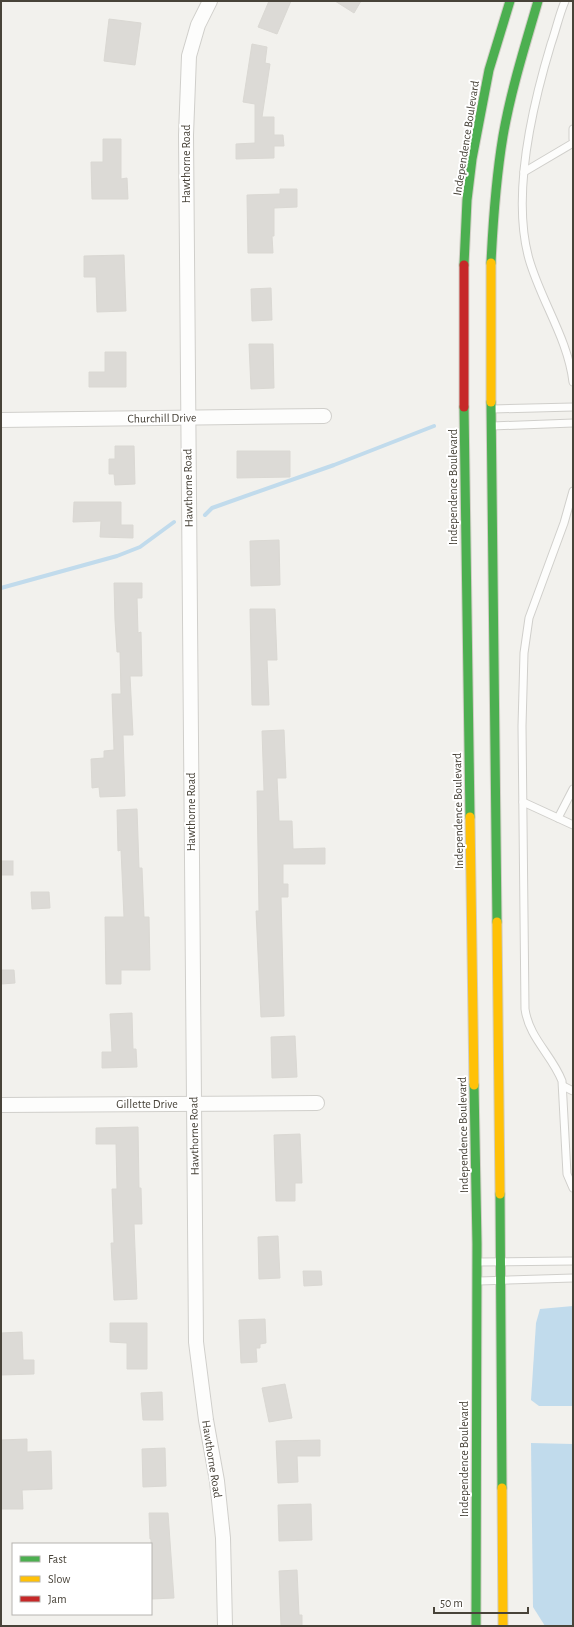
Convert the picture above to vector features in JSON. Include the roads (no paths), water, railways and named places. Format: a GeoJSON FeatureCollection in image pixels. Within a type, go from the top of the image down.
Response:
{"type":"FeatureCollection","features":[{"type":"Feature","properties":{"kind":"main road","name":"Independence Boulevard"},"geometry":{"type":"LineString","coordinates":[[476,1626],[476,1262],[463,289],[472,159],[489,70],[510,1]]}},
{"type":"Feature","properties":{"kind":"main road"},"geometry":{"type":"LineString","coordinates":[[503,1626],[501,1262],[490,292],[493,217],[497,180],[510,106],[538,1]]}},
{"type":"Feature","properties":{"kind":"main road"},"geometry":{"type":"LineString","coordinates":[[463,289],[474,366]]}},
{"type":"Feature","properties":{"kind":"main road"},"geometry":{"type":"LineString","coordinates":[[480,416],[487,424],[492,426]]}},
{"type":"Feature","properties":{"kind":"street","name":"Hawthorne Road"},"geometry":{"type":"LineString","coordinates":[[210,1],[198,25],[193,40],[188,69],[186,174],[188,335],[187,418],[196,1342],[205,1413],[217,1481],[222,1531],[225,1626]]}},
{"type":"Feature","properties":{"kind":"street","name":"Churchill Drive"},"geometry":{"type":"LineString","coordinates":[[1,420],[324,416]]}},
{"type":"Feature","properties":{"kind":"street","name":"Gillette Drive"},"geometry":{"type":"LineString","coordinates":[[1,1105],[317,1103]]}},
{"type":"Feature","properties":{"kind":"lane"},"geometry":{"type":"LineString","coordinates":[[565,1],[544,67],[533,113],[524,172],[524,221],[529,259],[570,355],[573,382]]}},
{"type":"Feature","properties":{"kind":"lane"},"geometry":{"type":"LineString","coordinates":[[573,130],[573,139]]}},
{"type":"Feature","properties":{"kind":"lane"},"geometry":{"type":"LineString","coordinates":[[524,172],[573,143]]}},
{"type":"Feature","properties":{"kind":"lane"},"geometry":{"type":"LineString","coordinates":[[492,408],[573,408]]}},
{"type":"Feature","properties":{"kind":"lane"},"geometry":{"type":"LineString","coordinates":[[492,426],[573,423]]}},
{"type":"Feature","properties":{"kind":"lane"},"geometry":{"type":"LineString","coordinates":[[573,491],[564,523],[529,618],[525,643],[522,707],[527,1023],[532,1033],[557,1068],[563,1086],[567,1174],[573,1188]]}},
{"type":"Feature","properties":{"kind":"lane"},"geometry":{"type":"LineString","coordinates":[[558,818],[573,789]]}},
{"type":"Feature","properties":{"kind":"lane"},"geometry":{"type":"LineString","coordinates":[[523,802],[573,825]]}},
{"type":"Feature","properties":{"kind":"lane"},"geometry":{"type":"LineString","coordinates":[[563,1086],[573,1091]]}},
{"type":"Feature","properties":{"kind":"lane"},"geometry":{"type":"LineString","coordinates":[[476,1262],[573,1261]]}},
{"type":"Feature","properties":{"kind":"lane"},"geometry":{"type":"LineString","coordinates":[[476,1281],[573,1278]]}},
{"type":"Feature","properties":{"kind":"water"},"geometry":{"type":"Polygon","coordinates":[[[573,1306],[573,1406],[539,1406],[531,1400],[536,1323],[540,1309],[573,1306]]]}},
{"type":"Feature","properties":{"kind":"water"},"geometry":{"type":"Polygon","coordinates":[[[531,1443],[573,1444],[573,1626],[545,1626],[533,1607],[531,1443]]]}},
{"type":"Feature","properties":{"kind":"waterway"},"geometry":{"type":"LineString","coordinates":[[205,515],[212,508],[334,465],[434,426]]}},
{"type":"Feature","properties":{"kind":"waterway"},"geometry":{"type":"LineString","coordinates":[[1,588],[117,556],[140,547],[174,522]]}}]}
